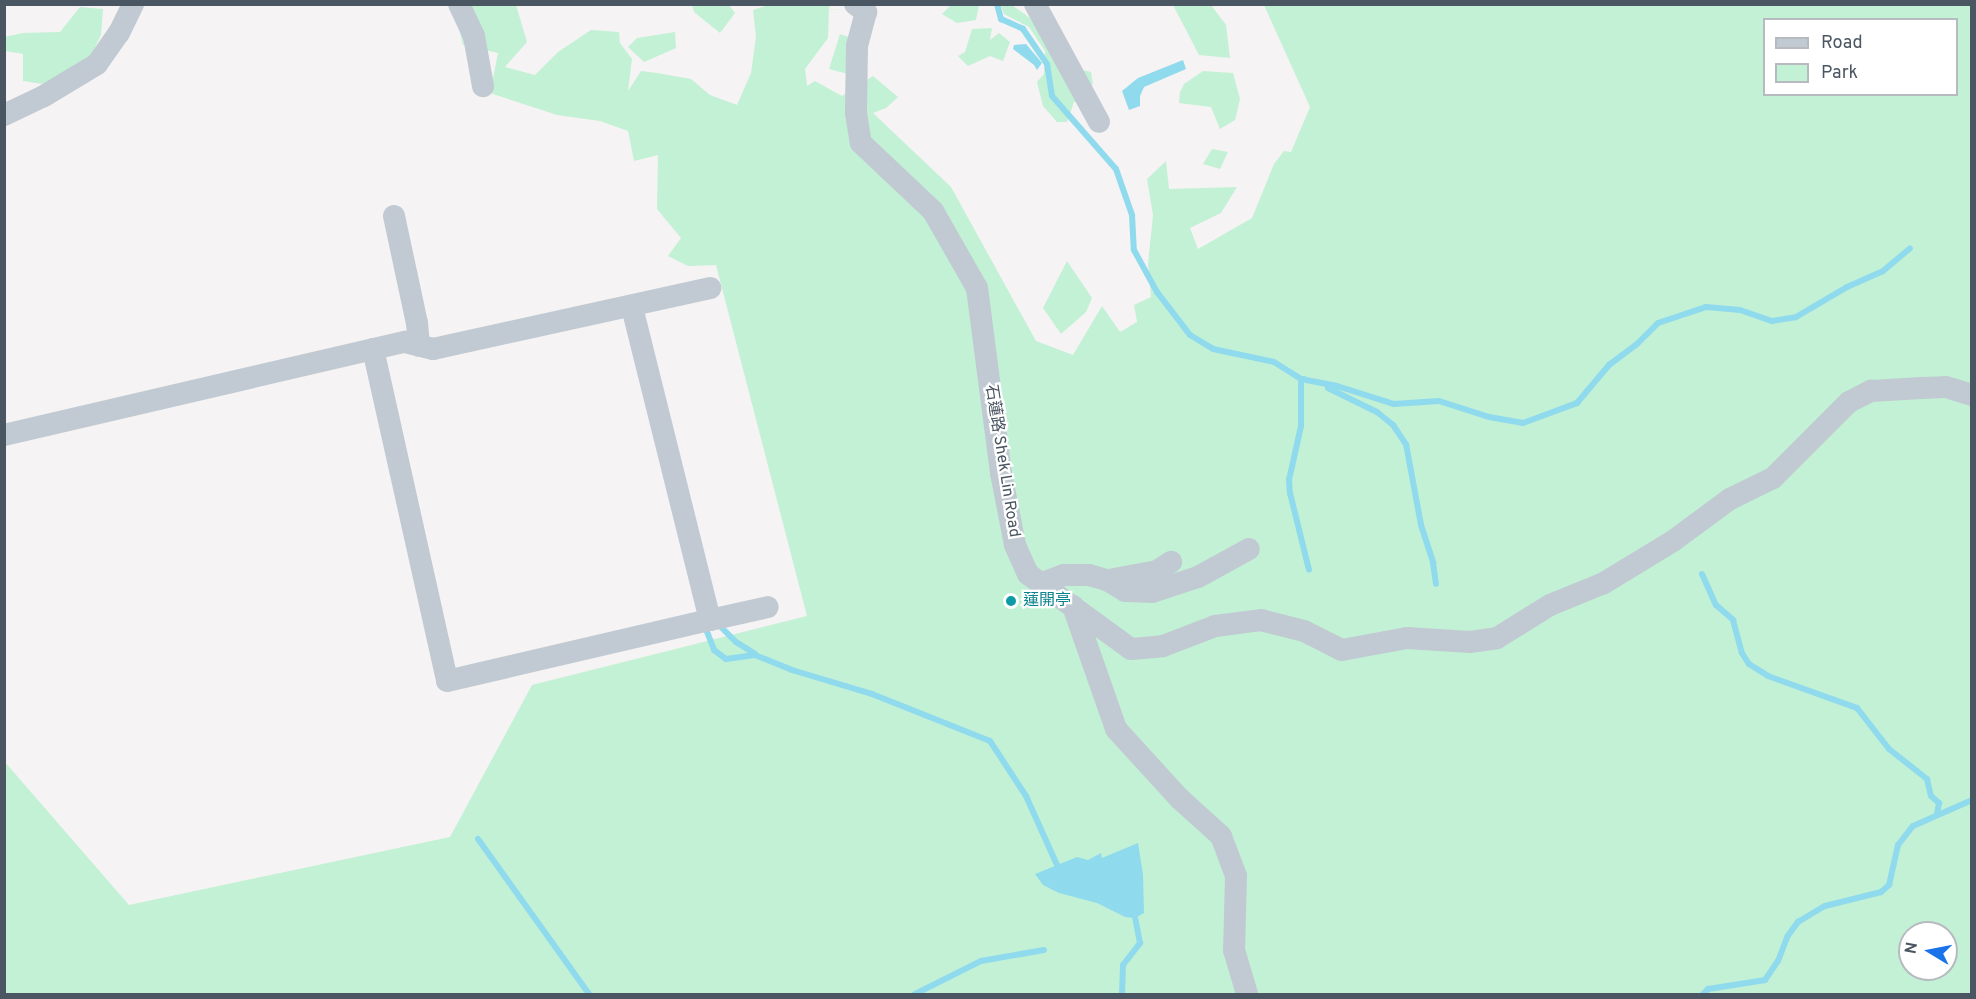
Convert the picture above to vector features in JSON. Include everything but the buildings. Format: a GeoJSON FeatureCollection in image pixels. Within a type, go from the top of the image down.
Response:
{"type":"FeatureCollection","features":[{"type":"Feature","properties":{"kind":"street"},"geometry":{"type":"LineString","coordinates":[[4,115],[44,96],[97,64],[119,33],[133,4]]}},
{"type":"Feature","properties":{"kind":"street"},"geometry":{"type":"LineString","coordinates":[[459,4],[474,36],[483,86]]}},
{"type":"Feature","properties":{"kind":"street","name":"石蓮路 Shek Lin Road"},"geometry":{"type":"LineString","coordinates":[[855,4],[866,12],[857,46],[856,112],[861,143],[933,211],[977,288],[1001,473],[1015,545],[1028,574],[1131,649],[1163,646],[1215,626],[1261,620],[1304,630],[1342,650],[1407,638],[1470,642],[1497,638],[1550,605],[1604,583],[1673,541],[1730,499],[1773,477],[1849,402],[1871,391],[1921,387],[1946,387],[1971,394]]}},
{"type":"Feature","properties":{"kind":"street"},"geometry":{"type":"LineString","coordinates":[[1035,4],[1099,122]]}},
{"type":"Feature","properties":{"kind":"street"},"geometry":{"type":"LineString","coordinates":[[394,216],[417,323],[419,345]]}},
{"type":"Feature","properties":{"kind":"street"},"geometry":{"type":"LineString","coordinates":[[4,435],[405,342],[433,350],[710,288]]}},
{"type":"Feature","properties":{"kind":"street"},"geometry":{"type":"LineString","coordinates":[[632,307],[710,620]]}},
{"type":"Feature","properties":{"kind":"street"},"geometry":{"type":"LineString","coordinates":[[373,349],[447,681],[768,607]]}},
{"type":"Feature","properties":{"kind":"street"},"geometry":{"type":"LineString","coordinates":[[1040,584],[1064,575],[1089,575],[1107,580],[1125,591],[1152,592],[1198,577],[1249,549]]}},
{"type":"Feature","properties":{"kind":"street"},"geometry":{"type":"LineString","coordinates":[[1107,580],[1130,578],[1157,571],[1171,562]]}},
{"type":"Feature","properties":{"kind":"street"},"geometry":{"type":"LineString","coordinates":[[1072,604],[1116,729],[1180,799],[1221,836],[1236,876],[1234,950],[1247,994]]}},
{"type":"Feature","properties":{"kind":"green space"},"geometry":{"type":"Polygon","coordinates":[[[448,5],[516,5],[527,42],[505,67],[535,75],[558,52],[591,30],[619,32],[620,43],[632,59],[628,91],[641,71],[657,73],[691,79],[710,95],[737,105],[751,73],[756,37],[753,10],[769,5],[833,5],[829,7],[828,38],[805,69],[807,86],[815,81],[842,96],[873,76],[898,97],[886,108],[873,113],[951,187],[1036,341],[1073,355],[1102,306],[1120,332],[1137,322],[1134,305],[1151,297],[1148,264],[1153,215],[1147,179],[1166,161],[1169,189],[1237,187],[1221,213],[1190,228],[1198,249],[1252,218],[1274,164],[1284,151],[1291,152],[1310,107],[1264,5],[1971,5],[1971,994],[5,994],[4,761],[129,905],[450,837],[532,685],[807,616],[716,265],[688,266],[668,256],[681,238],[657,209],[658,155],[634,161],[628,131],[600,121],[557,115],[490,93],[498,53],[463,45],[456,16],[448,5]]]}},
{"type":"Feature","properties":{"kind":"green space"},"geometry":{"type":"Polygon","coordinates":[[[692,5],[729,5],[735,13],[720,33],[694,12],[692,5]]]}},
{"type":"Feature","properties":{"kind":"green space"},"geometry":{"type":"Polygon","coordinates":[[[951,5],[979,5],[976,20],[957,23],[942,14],[951,5]]]}},
{"type":"Feature","properties":{"kind":"green space"},"geometry":{"type":"Polygon","coordinates":[[[1173,5],[1211,5],[1226,25],[1230,58],[1199,55],[1173,5]]]}},
{"type":"Feature","properties":{"kind":"green space"},"geometry":{"type":"Polygon","coordinates":[[[1001,6],[1013,6],[1030,18],[1078,69],[1091,72],[1093,84],[1081,102],[1074,102],[1067,122],[1057,122],[1043,106],[1037,82],[1044,74],[1045,51],[1029,27],[1004,14],[1001,6]]]}},
{"type":"Feature","properties":{"kind":"green space"},"geometry":{"type":"Polygon","coordinates":[[[80,7],[103,9],[101,35],[75,89],[23,81],[23,54],[5,51],[4,37],[23,33],[60,32],[80,7]]]}},
{"type":"Feature","properties":{"kind":"green space"},"geometry":{"type":"Polygon","coordinates":[[[992,28],[990,40],[999,33],[1010,42],[1003,61],[990,56],[968,66],[958,56],[965,52],[972,29],[992,28]]]}},
{"type":"Feature","properties":{"kind":"green space"},"geometry":{"type":"Polygon","coordinates":[[[675,32],[676,48],[644,62],[628,47],[637,38],[675,32]]]}},
{"type":"Feature","properties":{"kind":"green space"},"geometry":{"type":"Polygon","coordinates":[[[840,34],[868,44],[848,74],[829,69],[840,34]]]}},
{"type":"Feature","properties":{"kind":"green space"},"geometry":{"type":"Polygon","coordinates":[[[1203,71],[1233,73],[1240,99],[1235,120],[1220,129],[1211,107],[1179,103],[1180,92],[1184,84],[1203,71]]]}},
{"type":"Feature","properties":{"kind":"green space"},"geometry":{"type":"Polygon","coordinates":[[[1212,149],[1228,152],[1220,169],[1203,164],[1212,149]]]}},
{"type":"Feature","properties":{"kind":"green space"},"geometry":{"type":"Polygon","coordinates":[[[1067,261],[1092,298],[1086,312],[1061,334],[1043,308],[1067,261]]]}},
{"type":"Feature","properties":{"kind":"water"},"geometry":{"type":"Polygon","coordinates":[[[1026,44],[1042,63],[1037,70],[1013,49],[1014,45],[1026,44]]]}},
{"type":"Feature","properties":{"kind":"water"},"geometry":{"type":"Polygon","coordinates":[[[1183,60],[1186,69],[1144,87],[1140,96],[1140,106],[1129,110],[1122,91],[1138,78],[1183,60]]]}},
{"type":"Feature","properties":{"kind":"water"},"geometry":{"type":"Polygon","coordinates":[[[1138,843],[1143,874],[1144,913],[1135,918],[1125,917],[1097,903],[1059,893],[1043,885],[1035,874],[1077,857],[1088,860],[1101,853],[1102,858],[1138,843]]]}},
{"type":"Feature","properties":{"kind":"waterway"},"geometry":{"type":"LineString","coordinates":[[997,4],[1001,19],[1023,29],[1047,64],[1052,96],[1116,169],[1132,215],[1134,250],[1157,292],[1190,335],[1213,349],[1274,362],[1301,379],[1337,386],[1394,404],[1439,401],[1489,417],[1523,423],[1577,403],[1609,365],[1636,345],[1658,323],[1706,307],[1740,310],[1772,321],[1796,317],[1847,287],[1883,271],[1910,248]]}},
{"type":"Feature","properties":{"kind":"waterway"},"geometry":{"type":"LineString","coordinates":[[1304,379],[1301,379],[1301,426],[1289,480],[1290,493],[1309,570]]}},
{"type":"Feature","properties":{"kind":"waterway"},"geometry":{"type":"LineString","coordinates":[[1328,388],[1377,412],[1393,425],[1406,444],[1421,525],[1433,563],[1436,584]]}},
{"type":"Feature","properties":{"kind":"waterway"},"geometry":{"type":"LineString","coordinates":[[1702,574],[1716,605],[1733,620],[1742,653],[1749,664],[1768,676],[1857,708],[1889,749],[1927,779],[1931,796],[1939,803],[1937,814]]}},
{"type":"Feature","properties":{"kind":"waterway"},"geometry":{"type":"LineString","coordinates":[[721,627],[736,642],[755,654]]}},
{"type":"Feature","properties":{"kind":"waterway"},"geometry":{"type":"LineString","coordinates":[[706,629],[714,650],[726,659],[755,655],[792,670],[872,694],[990,741],[1026,796],[1057,865]]}},
{"type":"Feature","properties":{"kind":"waterway"},"geometry":{"type":"LineString","coordinates":[[1703,994],[1708,989],[1765,980],[1778,961],[1787,937],[1798,922],[1825,906],[1881,892],[1889,885],[1898,845],[1913,826],[1972,800]]}},
{"type":"Feature","properties":{"kind":"waterway"},"geometry":{"type":"LineString","coordinates":[[478,839],[589,994]]}},
{"type":"Feature","properties":{"kind":"waterway"},"geometry":{"type":"LineString","coordinates":[[1122,994],[1123,965],[1140,943],[1135,918]]}},
{"type":"Feature","properties":{"kind":"waterway"},"geometry":{"type":"LineString","coordinates":[[915,994],[981,961],[1044,950]]}},
{"type":"Feature","properties":{"kind":"place","name":"蓮開亭"},"geometry":{"type":"Point","coordinates":[1011,601]}}]}
